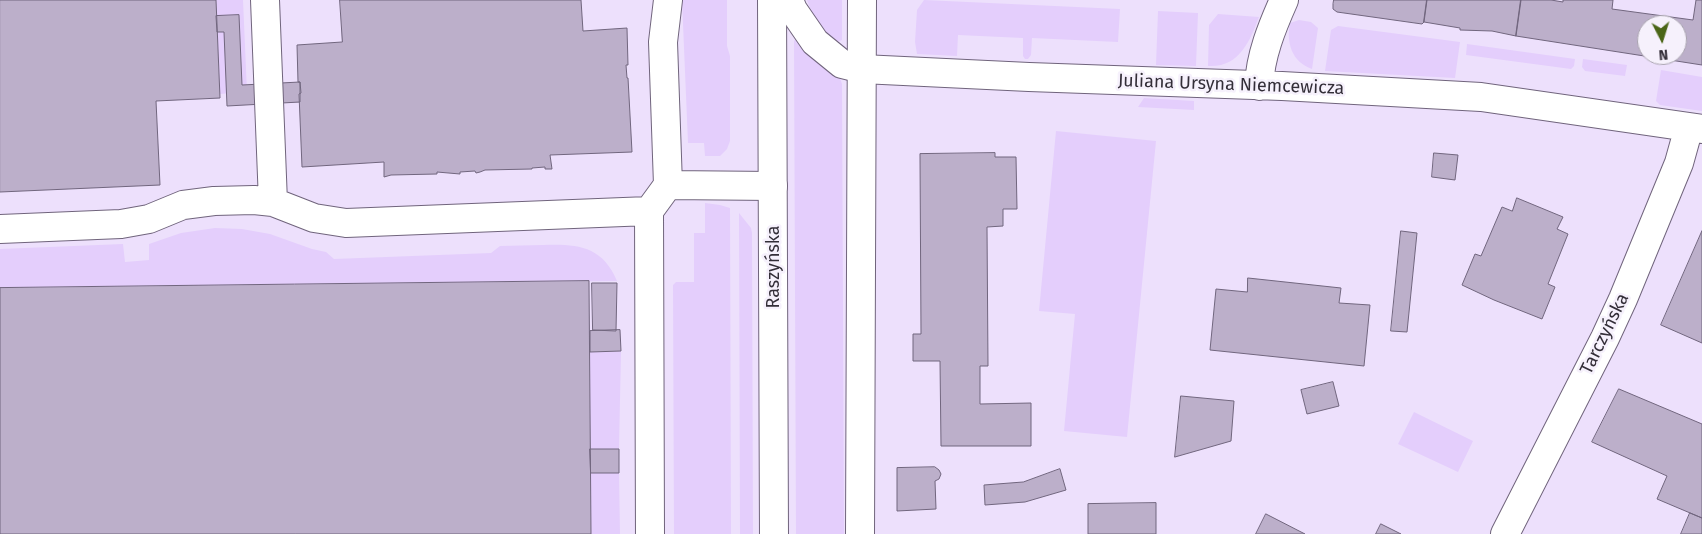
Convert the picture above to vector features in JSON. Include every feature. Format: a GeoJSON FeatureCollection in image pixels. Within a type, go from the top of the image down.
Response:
{"type":"FeatureCollection","features":[{"type":"Feature","properties":{"kind":"street"},"geometry":{"type":"LineString","coordinates":[[265,0],[273,202]]}},
{"type":"Feature","properties":{"kind":"street"},"geometry":{"type":"LineString","coordinates":[[650,534],[649,211],[668,185],[664,42],[668,0]]}},
{"type":"Feature","properties":{"kind":"street","name":"Raszyńska"},"geometry":{"type":"LineString","coordinates":[[772,0],[774,534]]}},
{"type":"Feature","properties":{"kind":"street","name":"Juliana Ursyna Niemcewicza"},"geometry":{"type":"LineString","coordinates":[[789,0],[793,10],[816,42],[842,64],[862,69],[1481,97],[1695,128]]}},
{"type":"Feature","properties":{"kind":"street"},"geometry":{"type":"LineString","coordinates":[[860,534],[862,0]]}},
{"type":"Feature","properties":{"kind":"street"},"geometry":{"type":"LineString","coordinates":[[1259,86],[1259,70],[1284,0]]}},
{"type":"Feature","properties":{"kind":"street","name":"Tarczyńska"},"geometry":{"type":"LineString","coordinates":[[1505,534],[1616,315],[1695,128]]}},
{"type":"Feature","properties":{"kind":"street"},"geometry":{"type":"LineString","coordinates":[[668,185],[773,186]]}},
{"type":"Feature","properties":{"kind":"street"},"geometry":{"type":"LineString","coordinates":[[0,229],[121,224],[149,219],[183,206],[214,201],[244,200],[273,202],[314,218],[346,223],[649,211]]}},
{"type":"Feature","properties":{"kind":"shaded area"},"geometry":{"type":"Polygon","coordinates":[[[216,0],[243,0],[247,92],[220,94],[216,0]]]}},
{"type":"Feature","properties":{"kind":"shaded area"},"geometry":{"type":"Polygon","coordinates":[[[682,0],[727,0],[727,46],[730,56],[730,141],[727,149],[720,156],[705,156],[704,143],[688,143],[682,0]]]}},
{"type":"Feature","properties":{"kind":"shaded area"},"geometry":{"type":"Polygon","coordinates":[[[807,0],[842,0],[842,40],[837,42],[826,33],[815,19],[807,0]]]}},
{"type":"Feature","properties":{"kind":"shaded area"},"geometry":{"type":"Polygon","coordinates":[[[924,0],[1120,9],[1118,42],[1032,38],[1031,55],[1028,59],[1025,59],[1023,56],[1023,38],[958,35],[957,56],[917,54],[915,42],[917,10],[924,0]]]}},
{"type":"Feature","properties":{"kind":"shaded area"},"geometry":{"type":"Polygon","coordinates":[[[1158,11],[1198,13],[1196,66],[1156,65],[1158,11]]]}},
{"type":"Feature","properties":{"kind":"shaded area"},"geometry":{"type":"Polygon","coordinates":[[[1218,14],[1259,17],[1247,44],[1235,58],[1228,63],[1208,66],[1209,25],[1218,14]]]}},
{"type":"Feature","properties":{"kind":"shaded area"},"geometry":{"type":"Polygon","coordinates":[[[1299,20],[1311,22],[1318,28],[1312,69],[1305,66],[1295,57],[1290,44],[1290,23],[1299,20]]]}},
{"type":"Feature","properties":{"kind":"shaded area"},"geometry":{"type":"Polygon","coordinates":[[[1338,26],[1460,42],[1455,78],[1325,71],[1331,30],[1338,26]]]}},
{"type":"Feature","properties":{"kind":"shaded area"},"geometry":{"type":"Polygon","coordinates":[[[797,38],[839,75],[842,84],[844,534],[796,534],[794,41],[797,38]]]}},
{"type":"Feature","properties":{"kind":"shaded area"},"geometry":{"type":"Polygon","coordinates":[[[1467,44],[1575,59],[1574,66],[1571,69],[1466,55],[1467,44]]]}},
{"type":"Feature","properties":{"kind":"shaded area"},"geometry":{"type":"Polygon","coordinates":[[[1583,59],[1627,65],[1625,76],[1585,71],[1582,67],[1583,59]]]}},
{"type":"Feature","properties":{"kind":"shaded area"},"geometry":{"type":"Polygon","coordinates":[[[1661,70],[1702,77],[1702,111],[1660,105],[1656,101],[1661,70]]]}},
{"type":"Feature","properties":{"kind":"shaded area"},"geometry":{"type":"Polygon","coordinates":[[[1144,98],[1194,101],[1194,110],[1138,107],[1144,98]]]}},
{"type":"Feature","properties":{"kind":"shaded area"},"geometry":{"type":"Polygon","coordinates":[[[1056,131],[1156,141],[1127,437],[1064,431],[1075,314],[1039,311],[1056,131]]]}},
{"type":"Feature","properties":{"kind":"shaded area"},"geometry":{"type":"Polygon","coordinates":[[[705,203],[730,208],[731,534],[674,534],[673,285],[676,282],[694,282],[694,233],[705,233],[705,203]]]}},
{"type":"Feature","properties":{"kind":"shaded area"},"geometry":{"type":"Polygon","coordinates":[[[739,213],[751,228],[752,233],[753,534],[740,534],[739,213]]]}},
{"type":"Feature","properties":{"kind":"shaded area"},"geometry":{"type":"Polygon","coordinates":[[[215,228],[242,229],[270,234],[326,252],[334,259],[491,253],[500,246],[577,246],[587,249],[604,260],[617,281],[0,288],[0,249],[123,244],[125,262],[149,260],[149,244],[181,233],[215,228]]]}},
{"type":"Feature","properties":{"kind":"shaded area"},"geometry":{"type":"Polygon","coordinates":[[[621,351],[619,449],[590,449],[590,352],[621,351]]]}},
{"type":"Feature","properties":{"kind":"shaded area"},"geometry":{"type":"Polygon","coordinates":[[[1414,412],[1473,441],[1458,472],[1398,444],[1414,412]]]}},
{"type":"Feature","properties":{"kind":"shaded area"},"geometry":{"type":"Polygon","coordinates":[[[591,473],[619,473],[620,534],[591,534],[591,473]]]}},
{"type":"Feature","properties":{"kind":"building"},"geometry":{"type":"Polygon","coordinates":[[[0,0],[216,0],[220,98],[156,101],[160,185],[0,192],[0,0]]]}},
{"type":"Feature","properties":{"kind":"building"},"geometry":{"type":"Polygon","coordinates":[[[340,0],[581,0],[583,31],[627,28],[628,65],[626,65],[632,152],[550,155],[552,169],[545,169],[545,167],[485,170],[476,173],[475,171],[460,172],[460,174],[437,172],[437,174],[391,175],[384,177],[384,162],[302,167],[299,94],[301,93],[300,82],[298,82],[297,45],[342,42],[340,0]]]}},
{"type":"Feature","properties":{"kind":"building"},"geometry":{"type":"Polygon","coordinates":[[[1334,0],[1427,0],[1424,22],[1422,24],[1337,12],[1333,9],[1334,0]]]}},
{"type":"Feature","properties":{"kind":"building"},"geometry":{"type":"Polygon","coordinates":[[[1427,0],[1521,0],[1516,36],[1492,31],[1460,30],[1460,28],[1424,22],[1427,0]]]}},
{"type":"Feature","properties":{"kind":"building"},"geometry":{"type":"Polygon","coordinates":[[[1521,0],[1563,2],[1563,0],[1613,0],[1612,9],[1656,15],[1637,15],[1637,55],[1516,36],[1521,0]]]}},
{"type":"Feature","properties":{"kind":"building"},"geometry":{"type":"Polygon","coordinates":[[[1696,0],[1702,0],[1702,65],[1687,63],[1687,19],[1693,20],[1696,0]]]}},
{"type":"Feature","properties":{"kind":"building"},"geometry":{"type":"Polygon","coordinates":[[[239,15],[242,85],[300,82],[300,102],[227,106],[224,32],[217,32],[216,16],[239,15]]]}},
{"type":"Feature","properties":{"kind":"building"},"geometry":{"type":"Polygon","coordinates":[[[995,153],[995,157],[1016,157],[1017,209],[1003,209],[1003,226],[987,227],[988,366],[980,366],[980,404],[1031,403],[1031,446],[941,446],[940,361],[913,361],[913,334],[921,334],[920,154],[995,153]]]}},
{"type":"Feature","properties":{"kind":"building"},"geometry":{"type":"Polygon","coordinates":[[[1434,153],[1458,155],[1455,180],[1432,177],[1434,153]]]}},
{"type":"Feature","properties":{"kind":"building"},"geometry":{"type":"Polygon","coordinates":[[[1517,198],[1563,217],[1557,229],[1568,234],[1548,284],[1555,287],[1542,319],[1462,285],[1475,254],[1481,256],[1502,207],[1512,211],[1517,198]]]}},
{"type":"Feature","properties":{"kind":"building"},"geometry":{"type":"Polygon","coordinates":[[[1401,231],[1417,233],[1407,332],[1391,331],[1401,231]]]}},
{"type":"Feature","properties":{"kind":"building"},"geometry":{"type":"Polygon","coordinates":[[[1702,231],[1702,343],[1661,325],[1702,231]]]}},
{"type":"Feature","properties":{"kind":"building"},"geometry":{"type":"Polygon","coordinates":[[[1248,278],[1341,288],[1339,303],[1370,305],[1364,366],[1210,350],[1216,289],[1247,292],[1248,278]]]}},
{"type":"Feature","properties":{"kind":"building"},"geometry":{"type":"Polygon","coordinates":[[[589,281],[591,534],[0,534],[0,288],[589,281]]]}},
{"type":"Feature","properties":{"kind":"building"},"geometry":{"type":"Polygon","coordinates":[[[592,283],[617,283],[616,331],[593,330],[592,283]]]}},
{"type":"Feature","properties":{"kind":"building"},"geometry":{"type":"Polygon","coordinates":[[[620,330],[621,351],[590,352],[590,331],[620,330]]]}},
{"type":"Feature","properties":{"kind":"building"},"geometry":{"type":"Polygon","coordinates":[[[1333,382],[1339,406],[1307,414],[1301,390],[1333,382]]]}},
{"type":"Feature","properties":{"kind":"building"},"geometry":{"type":"Polygon","coordinates":[[[1619,389],[1702,424],[1702,518],[1657,499],[1667,476],[1592,442],[1619,389]]]}},
{"type":"Feature","properties":{"kind":"building"},"geometry":{"type":"Polygon","coordinates":[[[1181,396],[1234,401],[1231,441],[1175,457],[1181,396]]]}},
{"type":"Feature","properties":{"kind":"building"},"geometry":{"type":"Polygon","coordinates":[[[590,449],[619,449],[619,473],[591,473],[590,449]]]}},
{"type":"Feature","properties":{"kind":"building"},"geometry":{"type":"Polygon","coordinates":[[[935,467],[941,474],[939,479],[935,481],[936,509],[897,511],[897,468],[935,467]]]}},
{"type":"Feature","properties":{"kind":"building"},"geometry":{"type":"Polygon","coordinates":[[[1060,469],[1066,490],[1025,502],[985,505],[984,485],[1023,482],[1060,469]]]}},
{"type":"Feature","properties":{"kind":"building"},"geometry":{"type":"Polygon","coordinates":[[[1156,503],[1156,534],[1088,534],[1088,504],[1156,503]]]}},
{"type":"Feature","properties":{"kind":"building"},"geometry":{"type":"Polygon","coordinates":[[[1690,513],[1702,518],[1702,534],[1681,534],[1690,513]]]}},
{"type":"Feature","properties":{"kind":"building"},"geometry":{"type":"Polygon","coordinates":[[[1266,514],[1305,534],[1256,534],[1266,514]]]}},
{"type":"Feature","properties":{"kind":"building"},"geometry":{"type":"Polygon","coordinates":[[[1381,524],[1401,534],[1376,534],[1381,524]]]}}]}
